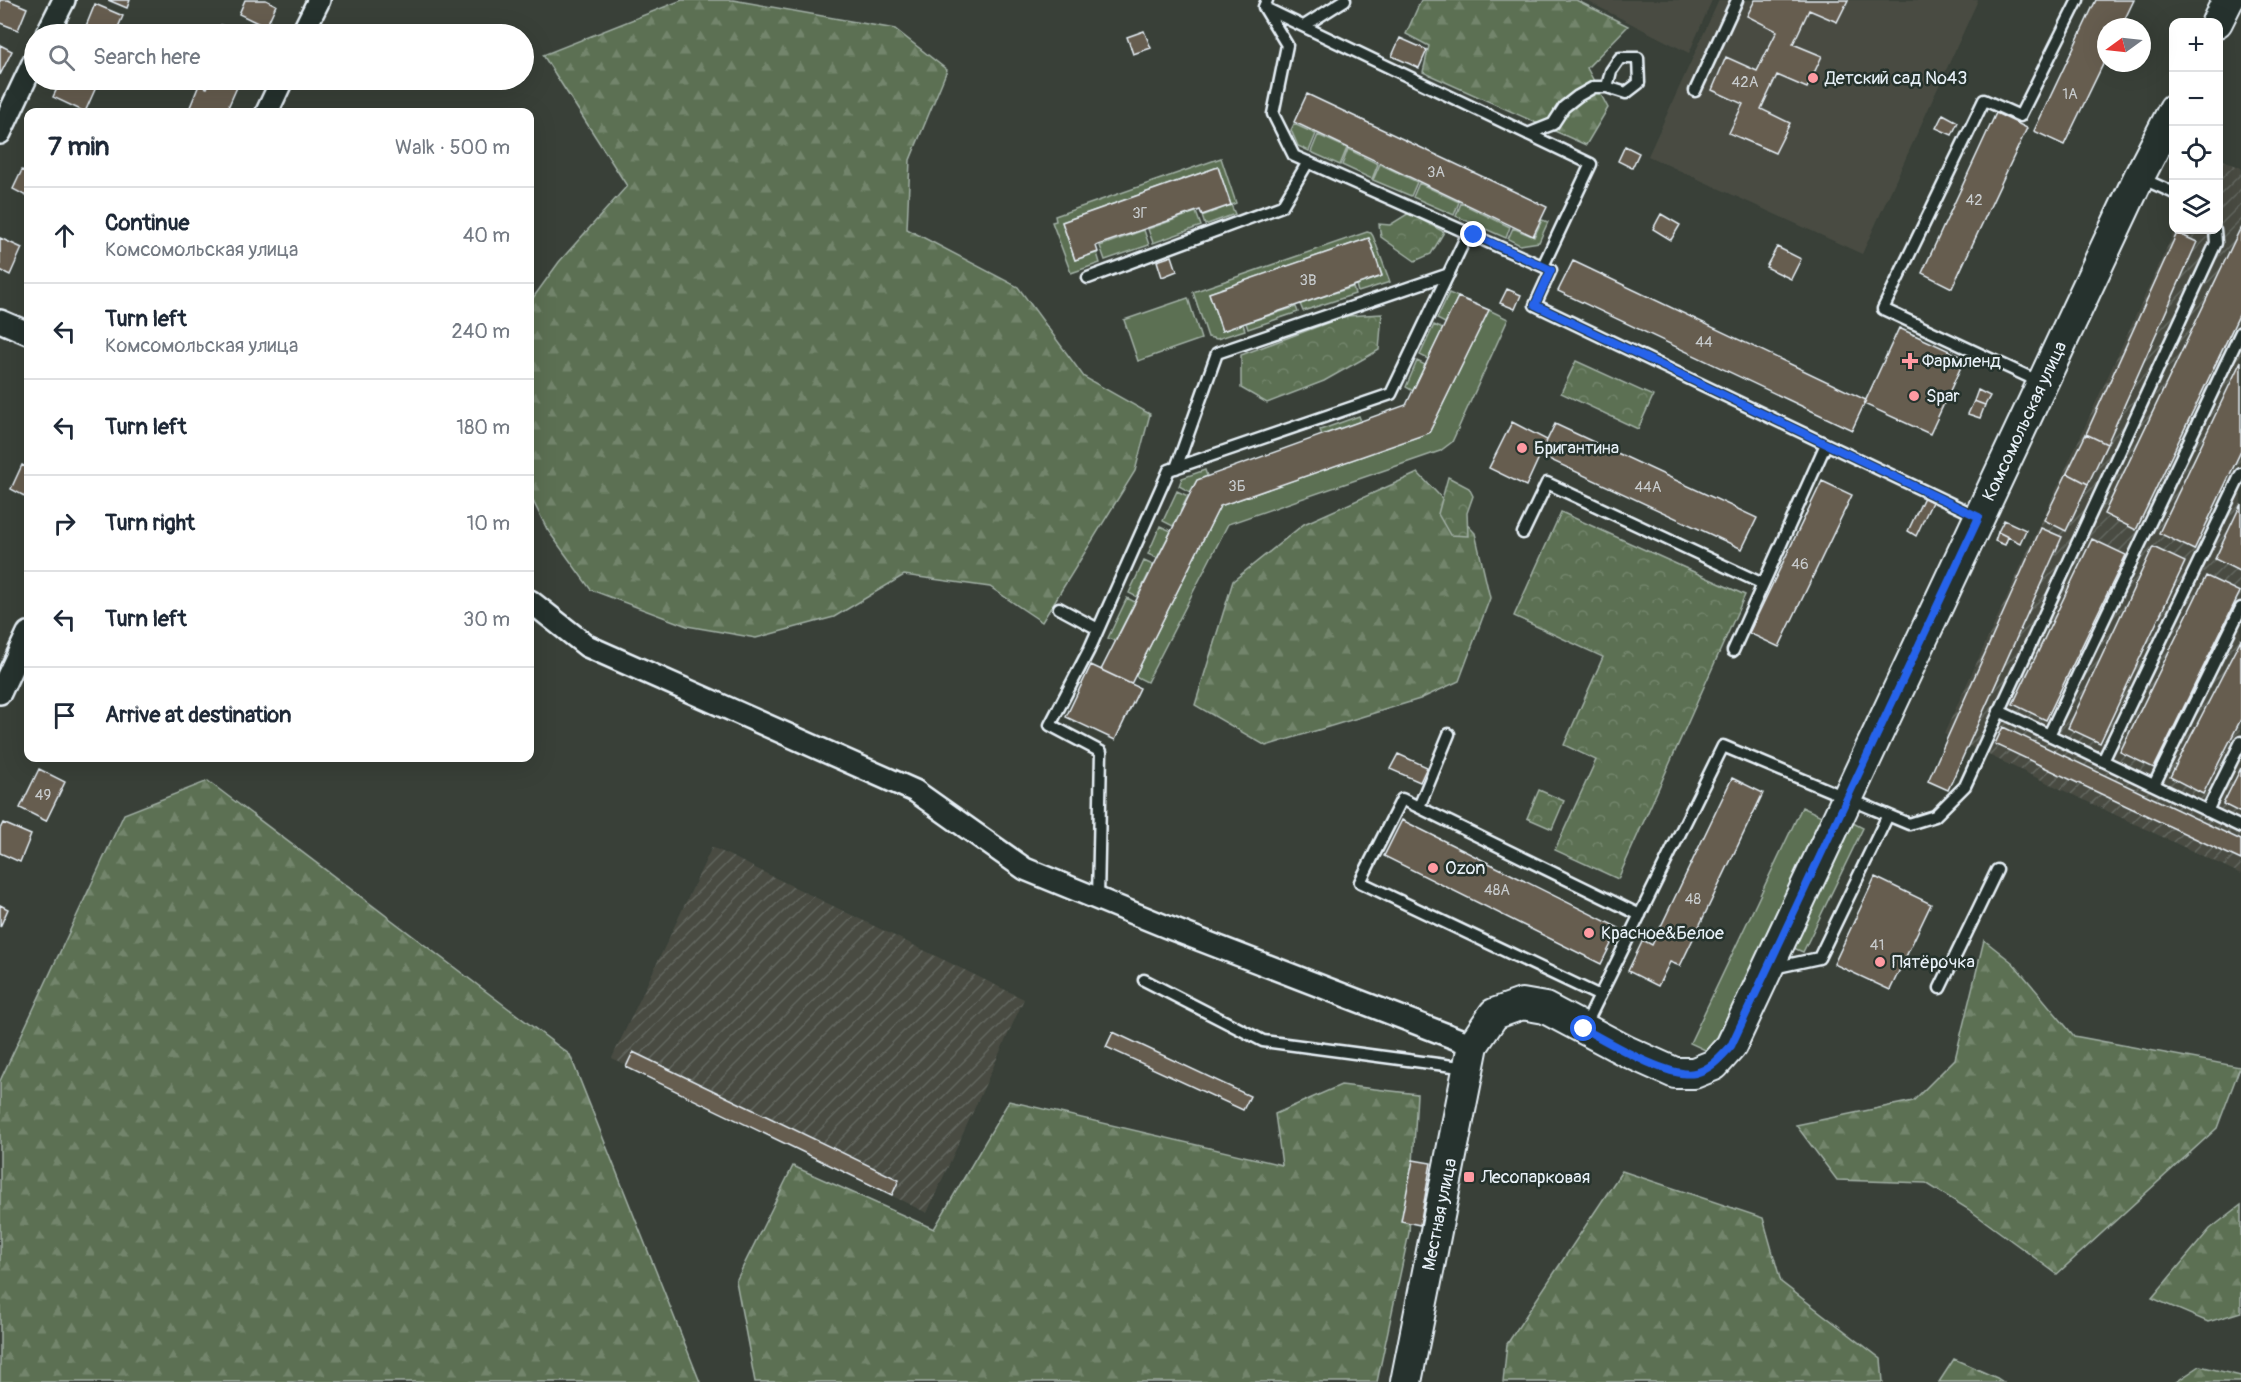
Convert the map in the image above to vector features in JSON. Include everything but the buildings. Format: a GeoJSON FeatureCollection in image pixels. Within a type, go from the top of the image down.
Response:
{"type":"FeatureCollection","features":[{"type":"Feature","properties":{"kind":"main road"},"geometry":{"type":"LineString","coordinates":[[2219,18],[2228,0]]}},
{"type":"Feature","properties":{"kind":"main road","name":"Комсомольская улица"},"geometry":{"type":"LineString","coordinates":[[1470,1057],[1494,1014],[1522,1004],[1545,1008],[1626,1051],[1675,1073],[1694,1073],[1714,1065],[1731,1046],[2139,177],[2169,119]]}},
{"type":"Feature","properties":{"kind":"main road","name":"Местная улица"},"geometry":{"type":"LineString","coordinates":[[1406,1382],[1470,1057]]}},
{"type":"Feature","properties":{"kind":"street"},"geometry":{"type":"LineString","coordinates":[[52,24],[64,0]]}},
{"type":"Feature","properties":{"kind":"street"},"geometry":{"type":"LineString","coordinates":[[307,24],[319,0]]}},
{"type":"Feature","properties":{"kind":"street"},"geometry":{"type":"LineString","coordinates":[[0,133],[24,82]]}},
{"type":"Feature","properties":{"kind":"street"},"geometry":{"type":"LineString","coordinates":[[269,108],[277,90]]}},
{"type":"Feature","properties":{"kind":"street"},"geometry":{"type":"LineString","coordinates":[[0,321],[24,331]]}},
{"type":"Feature","properties":{"kind":"street"},"geometry":{"type":"LineString","coordinates":[[534,605],[587,646],[915,791],[1025,869],[1470,1057]]}},
{"type":"Feature","properties":{"kind":"street"},"geometry":{"type":"LineString","coordinates":[[0,693],[24,642]]}},
{"type":"Feature","properties":{"kind":"lane"},"geometry":{"type":"LineString","coordinates":[[1304,26],[1345,0]]}},
{"type":"Feature","properties":{"kind":"lane"},"geometry":{"type":"LineString","coordinates":[[1695,91],[1737,0]]}},
{"type":"Feature","properties":{"kind":"lane"},"geometry":{"type":"LineString","coordinates":[[2042,383],[1883,309],[1984,100],[2020,116],[2078,0]]}},
{"type":"Feature","properties":{"kind":"lane"},"geometry":{"type":"LineString","coordinates":[[1266,4],[1304,26],[1591,164],[1543,266]]}},
{"type":"Feature","properties":{"kind":"lane"},"geometry":{"type":"LineString","coordinates":[[1266,4],[1287,45],[1273,114],[1294,156],[1551,270],[1535,305],[1979,517]]}},
{"type":"Feature","properties":{"kind":"lane"},"geometry":{"type":"LineString","coordinates":[[1528,134],[1553,124],[1564,107],[1578,96],[1594,87],[1607,87]]}},
{"type":"Feature","properties":{"kind":"lane"},"geometry":{"type":"LineString","coordinates":[[1088,278],[1282,206],[1308,162]]}},
{"type":"Feature","properties":{"kind":"lane"},"geometry":{"type":"LineString","coordinates":[[2139,177],[2169,191]]}},
{"type":"Feature","properties":{"kind":"lane"},"geometry":{"type":"LineString","coordinates":[[1098,900],[1101,752],[1050,725],[1098,629],[1168,470],[1391,394],[1468,233]]}},
{"type":"Feature","properties":{"kind":"lane"},"geometry":{"type":"LineString","coordinates":[[1584,1029],[1723,746],[1909,824],[1935,816],[1965,786],[2216,243],[2215,234]]}},
{"type":"Feature","properties":{"kind":"lane"},"geometry":{"type":"LineString","coordinates":[[1176,468],[1217,353],[1449,274]]}},
{"type":"Feature","properties":{"kind":"lane"},"geometry":{"type":"LineString","coordinates":[[2049,735],[2241,332]]}},
{"type":"Feature","properties":{"kind":"lane"},"geometry":{"type":"LineString","coordinates":[[1733,651],[1826,444]]}},
{"type":"Feature","properties":{"kind":"lane"},"geometry":{"type":"LineString","coordinates":[[2103,761],[2241,474]]}},
{"type":"Feature","properties":{"kind":"lane"},"geometry":{"type":"LineString","coordinates":[[1523,533],[1547,483],[1763,584]]}},
{"type":"Feature","properties":{"kind":"lane"},"geometry":{"type":"LineString","coordinates":[[1059,608],[1098,629]]}},
{"type":"Feature","properties":{"kind":"lane"},"geometry":{"type":"LineString","coordinates":[[2154,785],[2241,608]]}},
{"type":"Feature","properties":{"kind":"lane"},"geometry":{"type":"LineString","coordinates":[[2000,711],[2241,827]]}},
{"type":"Feature","properties":{"kind":"lane"},"geometry":{"type":"LineString","coordinates":[[1419,807],[1449,734]]}},
{"type":"Feature","properties":{"kind":"lane"},"geometry":{"type":"LineString","coordinates":[[2207,811],[2241,742]]}},
{"type":"Feature","properties":{"kind":"lane"},"geometry":{"type":"LineString","coordinates":[[1600,996],[1360,882],[1402,799],[1640,915]]}},
{"type":"Feature","properties":{"kind":"lane"},"geometry":{"type":"LineString","coordinates":[[1767,969],[1819,958],[1888,815]]}},
{"type":"Feature","properties":{"kind":"lane"},"geometry":{"type":"LineString","coordinates":[[1940,988],[1997,870]]}},
{"type":"Feature","properties":{"kind":"lane"},"geometry":{"type":"LineString","coordinates":[[1144,980],[1263,1041],[1470,1057]]}},
{"type":"Feature","properties":{"kind":"shaded area"},"geometry":{"type":"Polygon","coordinates":[[[1585,0],[1712,0],[1689,53],[1585,0]]]}},
{"type":"Feature","properties":{"kind":"shaded area","name":"Детский сад №43"},"geometry":{"type":"Polygon","coordinates":[[[1719,0],[1978,0],[1862,254],[1648,156],[1719,0]]]}},
{"type":"Feature","properties":{"kind":"shaded area"},"geometry":{"type":"Polygon","coordinates":[[[2223,160],[2241,168],[2241,874],[1944,734],[2173,234],[2223,234],[2223,160]]]}},
{"type":"Feature","properties":{"kind":"shaded area"},"geometry":{"type":"Polygon","coordinates":[[[712,847],[1024,999],[927,1213],[612,1058],[712,847]]]}},
{"type":"Feature","properties":{"kind":"green space"},"geometry":{"type":"Polygon","coordinates":[[[682,0],[733,0],[895,29],[947,70],[910,160],[907,229],[1018,287],[1084,377],[1150,414],[1135,471],[1042,622],[990,587],[904,575],[834,617],[756,638],[687,626],[591,590],[547,529],[534,503],[534,296],[559,262],[627,186],[543,55],[682,0]]]}},
{"type":"Feature","properties":{"kind":"green space"},"geometry":{"type":"Polygon","coordinates":[[[1421,0],[1576,0],[1628,26],[1587,68],[1608,108],[1586,145],[1423,72],[1429,46],[1406,34],[1421,0]]]}},
{"type":"Feature","properties":{"kind":"green space"},"geometry":{"type":"Polygon","coordinates":[[[1294,124],[1316,134],[1309,151],[1298,146],[1291,130],[1294,124]]]}},
{"type":"Feature","properties":{"kind":"green space"},"geometry":{"type":"Polygon","coordinates":[[[1318,135],[1347,148],[1340,165],[1311,152],[1318,135]]]}},
{"type":"Feature","properties":{"kind":"green space"},"geometry":{"type":"Polygon","coordinates":[[[1348,149],[1378,164],[1372,179],[1342,165],[1348,149]]]}},
{"type":"Feature","properties":{"kind":"green space"},"geometry":{"type":"Polygon","coordinates":[[[1221,158],[1236,203],[1231,205],[1218,167],[1062,222],[1075,260],[1097,253],[1100,263],[1071,273],[1052,222],[1056,221],[1055,216],[1221,158]]]}},
{"type":"Feature","properties":{"kind":"green space"},"geometry":{"type":"Polygon","coordinates":[[[1380,164],[1417,182],[1411,196],[1373,180],[1380,164]]]}},
{"type":"Feature","properties":{"kind":"green space"},"geometry":{"type":"Polygon","coordinates":[[[1419,183],[1459,202],[1454,215],[1413,197],[1419,183]]]}},
{"type":"Feature","properties":{"kind":"green space"},"geometry":{"type":"Polygon","coordinates":[[[1461,203],[1510,227],[1506,238],[1456,216],[1461,203]]]}},
{"type":"Feature","properties":{"kind":"green space"},"geometry":{"type":"Polygon","coordinates":[[[1231,205],[1235,214],[1205,225],[1202,216],[1231,205]]]}},
{"type":"Feature","properties":{"kind":"green space"},"geometry":{"type":"Polygon","coordinates":[[[1196,212],[1201,226],[1153,243],[1148,229],[1196,212]]]}},
{"type":"Feature","properties":{"kind":"green space"},"geometry":{"type":"Polygon","coordinates":[[[1409,213],[1444,232],[1431,254],[1415,261],[1381,237],[1379,224],[1390,225],[1409,213]]]}},
{"type":"Feature","properties":{"kind":"green space"},"geometry":{"type":"Polygon","coordinates":[[[1542,220],[1548,222],[1539,242],[1520,245],[1508,239],[1513,228],[1534,237],[1542,220]]]}},
{"type":"Feature","properties":{"kind":"green space"},"geometry":{"type":"Polygon","coordinates":[[[1144,230],[1149,245],[1105,260],[1100,246],[1144,230]]]}},
{"type":"Feature","properties":{"kind":"green space"},"geometry":{"type":"Polygon","coordinates":[[[1367,232],[1373,236],[1390,282],[1358,292],[1356,285],[1382,275],[1369,238],[1209,293],[1222,331],[1243,324],[1245,330],[1217,339],[1208,337],[1193,292],[1367,232]]]}},
{"type":"Feature","properties":{"kind":"green space"},"geometry":{"type":"Polygon","coordinates":[[[1353,287],[1355,294],[1303,311],[1300,304],[1353,287]]]}},
{"type":"Feature","properties":{"kind":"green space"},"geometry":{"type":"Polygon","coordinates":[[[1449,293],[1458,297],[1445,323],[1437,319],[1449,293]]]}},
{"type":"Feature","properties":{"kind":"green space"},"geometry":{"type":"Polygon","coordinates":[[[1188,298],[1201,339],[1138,361],[1124,320],[1188,298]]]}},
{"type":"Feature","properties":{"kind":"green space"},"geometry":{"type":"Polygon","coordinates":[[[1296,307],[1298,312],[1248,329],[1246,323],[1296,307]]]}},
{"type":"Feature","properties":{"kind":"green space"},"geometry":{"type":"Polygon","coordinates":[[[1489,310],[1508,319],[1452,442],[1440,451],[1228,524],[1147,682],[1135,676],[1220,506],[1429,433],[1489,310]]]}},
{"type":"Feature","properties":{"kind":"green space"},"geometry":{"type":"Polygon","coordinates":[[[1382,314],[1379,350],[1324,381],[1267,403],[1241,388],[1241,355],[1346,316],[1382,314]]]}},
{"type":"Feature","properties":{"kind":"green space"},"geometry":{"type":"Polygon","coordinates":[[[1434,325],[1443,329],[1428,359],[1420,355],[1434,325]]]}},
{"type":"Feature","properties":{"kind":"green space"},"geometry":{"type":"Polygon","coordinates":[[[1417,361],[1425,365],[1413,391],[1406,387],[1417,361]]]}},
{"type":"Feature","properties":{"kind":"green space"},"geometry":{"type":"Polygon","coordinates":[[[1576,361],[1653,396],[1638,429],[1561,393],[1576,361]]]}},
{"type":"Feature","properties":{"kind":"green space"},"geometry":{"type":"Polygon","coordinates":[[[1359,416],[1361,421],[1322,435],[1320,430],[1359,416]]]}},
{"type":"Feature","properties":{"kind":"green space"},"geometry":{"type":"Polygon","coordinates":[[[1205,470],[1207,476],[1197,480],[1190,492],[1179,486],[1182,478],[1205,470]]]}},
{"type":"Feature","properties":{"kind":"green space"},"geometry":{"type":"Polygon","coordinates":[[[1418,473],[1475,533],[1490,598],[1459,681],[1420,699],[1266,746],[1195,705],[1233,581],[1304,524],[1418,473]]]}},
{"type":"Feature","properties":{"kind":"green space"},"geometry":{"type":"Polygon","coordinates":[[[1448,477],[1469,488],[1473,496],[1467,513],[1468,536],[1450,535],[1438,514],[1448,477]]]}},
{"type":"Feature","properties":{"kind":"green space"},"geometry":{"type":"Polygon","coordinates":[[[1177,491],[1188,496],[1173,526],[1163,521],[1177,491]]]}},
{"type":"Feature","properties":{"kind":"green space"},"geometry":{"type":"Polygon","coordinates":[[[1561,512],[1745,595],[1618,879],[1555,850],[1596,760],[1564,745],[1603,657],[1514,616],[1561,512]]]}},
{"type":"Feature","properties":{"kind":"green space"},"geometry":{"type":"Polygon","coordinates":[[[1160,526],[1171,531],[1157,558],[1148,554],[1160,526]]]}},
{"type":"Feature","properties":{"kind":"green space"},"geometry":{"type":"Polygon","coordinates":[[[1144,561],[1153,565],[1137,597],[1129,593],[1144,561]]]}},
{"type":"Feature","properties":{"kind":"green space"},"geometry":{"type":"Polygon","coordinates":[[[1127,598],[1135,602],[1115,641],[1108,638],[1127,598]]]}},
{"type":"Feature","properties":{"kind":"green space"},"geometry":{"type":"Polygon","coordinates":[[[208,781],[570,1055],[700,1382],[0,1382],[0,1081],[124,814],[208,781]]]}},
{"type":"Feature","properties":{"kind":"green space"},"geometry":{"type":"Polygon","coordinates":[[[1539,790],[1564,801],[1552,829],[1527,818],[1539,790]]]}},
{"type":"Feature","properties":{"kind":"green space"},"geometry":{"type":"Polygon","coordinates":[[[1802,807],[1828,819],[1716,1055],[1690,1043],[1802,807]]]}},
{"type":"Feature","properties":{"kind":"green space"},"geometry":{"type":"Polygon","coordinates":[[[1849,821],[1863,828],[1803,952],[1789,946],[1849,821]]]}},
{"type":"Feature","properties":{"kind":"green space"},"geometry":{"type":"Polygon","coordinates":[[[1984,940],[2013,963],[2074,1036],[2240,1067],[2217,1128],[2057,1274],[1968,1209],[1926,1183],[1837,1180],[1796,1125],[1913,1101],[1955,1059],[1984,940]]]}},
{"type":"Feature","properties":{"kind":"green space"},"geometry":{"type":"Polygon","coordinates":[[[1341,1085],[1417,1094],[1409,1233],[1377,1382],[755,1382],[736,1281],[793,1166],[934,1229],[1009,1101],[1282,1165],[1275,1114],[1341,1085]]]}},
{"type":"Feature","properties":{"kind":"green space"},"geometry":{"type":"Polygon","coordinates":[[[1622,1171],[1763,1218],[1781,1282],[1881,1359],[1883,1382],[1503,1382],[1507,1344],[1622,1171]]]}},
{"type":"Feature","properties":{"kind":"green space"},"geometry":{"type":"Polygon","coordinates":[[[2241,1205],[2241,1312],[2208,1322],[2152,1298],[2210,1229],[2241,1205]]]}},
{"type":"Feature","properties":{"kind":"green space"},"geometry":{"type":"Polygon","coordinates":[[[1954,1359],[1997,1378],[2003,1382],[1939,1382],[1954,1359]]]}},
{"type":"Feature","properties":{"kind":"green space"},"geometry":{"type":"Polygon","coordinates":[[[2200,1366],[2241,1376],[2241,1382],[2176,1382],[2200,1366]]]}},
{"type":"Feature","properties":{"kind":"place","name":"Детский сад №43"},"geometry":{"type":"Point","coordinates":[1813,78]}},
{"type":"Feature","properties":{"kind":"place","name":"Фармленд"},"geometry":{"type":"Point","coordinates":[1910,361]}},
{"type":"Feature","properties":{"kind":"place","name":"Spar"},"geometry":{"type":"Point","coordinates":[1914,396]}},
{"type":"Feature","properties":{"kind":"place","name":"Бригантина"},"geometry":{"type":"Point","coordinates":[1522,448]}},
{"type":"Feature","properties":{"kind":"place","name":"Ozon"},"geometry":{"type":"Point","coordinates":[1433,868]}},
{"type":"Feature","properties":{"kind":"place","name":"Красное&Белое"},"geometry":{"type":"Point","coordinates":[1589,933]}},
{"type":"Feature","properties":{"kind":"place","name":"Пятёрочка"},"geometry":{"type":"Point","coordinates":[1880,962]}},
{"type":"Feature","properties":{"kind":"place","name":"Лесопарковая"},"geometry":{"type":"Point","coordinates":[1469,1177]}},
{"type":"Feature","properties":{"kind":"route"},"geometry":{"type":"LineString","coordinates":[[1474,235],[1551,270],[1535,305],[1979,517],[1731,1046],[1714,1065],[1694,1073],[1675,1073],[1584,1029]]}}]}
